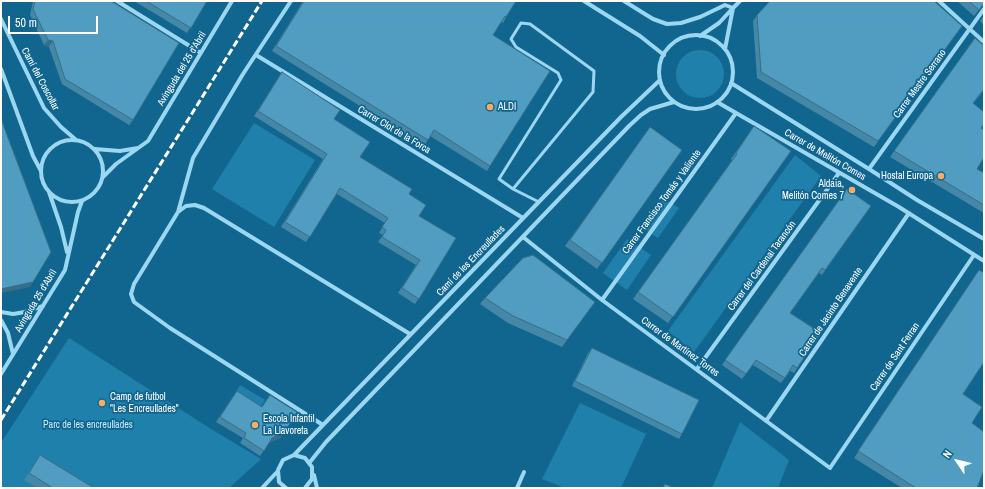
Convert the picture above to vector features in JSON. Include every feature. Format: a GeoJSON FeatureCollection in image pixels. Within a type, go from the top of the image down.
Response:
{"type":"FeatureCollection","features":[{"type":"Feature","properties":{"kind":"street"},"geometry":{"type":"LineString","coordinates":[[117,1],[201,53]]}},
{"type":"Feature","properties":{"kind":"street","name":"Avinguda del 25 d'Abril"},"geometry":{"type":"LineString","coordinates":[[103,177],[116,164],[146,144],[232,1]]}},
{"type":"Feature","properties":{"kind":"street"},"geometry":{"type":"LineString","coordinates":[[291,1],[243,74],[193,158],[178,212],[134,284],[131,294],[134,302],[170,328],[323,425]]}},
{"type":"Feature","properties":{"kind":"street"},"geometry":{"type":"LineString","coordinates":[[584,1],[640,36],[664,55]]}},
{"type":"Feature","properties":{"kind":"street"},"geometry":{"type":"LineString","coordinates":[[624,1],[653,19],[667,24],[681,23],[700,17],[725,5],[732,8]]}},
{"type":"Feature","properties":{"kind":"street"},"geometry":{"type":"LineString","coordinates":[[700,36],[720,23],[732,8],[740,1]]}},
{"type":"Feature","properties":{"kind":"street"},"geometry":{"type":"LineString","coordinates":[[939,1],[984,42]]}},
{"type":"Feature","properties":{"kind":"street"},"geometry":{"type":"LineString","coordinates":[[725,49],[732,8]]}},
{"type":"Feature","properties":{"kind":"street","name":"Carrer Mestre Serrano"},"geometry":{"type":"LineString","coordinates":[[869,169],[984,9]]}},
{"type":"Feature","properties":{"kind":"street","name":"Camí del Coscollar"},"geometry":{"type":"LineString","coordinates":[[1,19],[44,108],[75,140]]}},
{"type":"Feature","properties":{"kind":"street"},"geometry":{"type":"LineString","coordinates":[[689,36],[700,36],[710,38],[725,49],[731,60],[733,71],[731,83],[726,94],[718,102],[707,108],[695,110],[684,108],[674,102],[665,93],[659,74],[660,64],[670,46],[689,36]]}},
{"type":"Feature","properties":{"kind":"street","name":"Carrer Clot de la Forca"},"geometry":{"type":"LineString","coordinates":[[256,55],[523,218]]}},
{"type":"Feature","properties":{"kind":"street"},"geometry":{"type":"LineString","coordinates":[[1,69],[33,156],[41,171]]}},
{"type":"Feature","properties":{"kind":"street","name":"Camí de les Encreullades"},"geometry":{"type":"LineString","coordinates":[[277,472],[283,460],[294,455],[621,116],[660,80]]}},
{"type":"Feature","properties":{"kind":"street","name":"Carrer de Melitón Comes"},"geometry":{"type":"LineString","coordinates":[[731,83],[917,200],[984,239]]}},
{"type":"Feature","properties":{"kind":"street","name":"Camí de les Encreullades"},"geometry":{"type":"LineString","coordinates":[[310,462],[332,436],[629,126],[650,109],[674,102]]}},
{"type":"Feature","properties":{"kind":"street","name":"Carrer de Melitón Comes"},"geometry":{"type":"LineString","coordinates":[[718,102],[909,213],[984,261]]}},
{"type":"Feature","properties":{"kind":"street","name":"Carrer Francisco Tomás y Valiente"},"geometry":{"type":"LineString","coordinates":[[602,300],[736,113]]}},
{"type":"Feature","properties":{"kind":"street"},"geometry":{"type":"LineString","coordinates":[[49,192],[61,200],[75,202],[82,201],[95,191],[103,177],[102,162],[89,144],[75,140],[66,140],[58,143],[45,155],[42,163],[41,171],[43,182],[49,192],[61,227],[68,255]]}},
{"type":"Feature","properties":{"kind":"street"},"geometry":{"type":"LineString","coordinates":[[94,149],[111,151],[131,150],[146,144]]}},
{"type":"Feature","properties":{"kind":"street","name":"Carrer del Cardenal Tarancón"},"geometry":{"type":"LineString","coordinates":[[697,369],[839,173]]}},
{"type":"Feature","properties":{"kind":"street","name":"Avinguda 25 d'Abril"},"geometry":{"type":"LineString","coordinates":[[1,374],[65,270],[78,212],[82,201]]}},
{"type":"Feature","properties":{"kind":"street"},"geometry":{"type":"LineString","coordinates":[[178,212],[186,206],[195,205],[204,208],[410,334]]}},
{"type":"Feature","properties":{"kind":"street","name":"Carrer de Jacinto Benavente"},"geometry":{"type":"LineString","coordinates":[[766,421],[909,213]]}},
{"type":"Feature","properties":{"kind":"street","name":"Carrer de Martínez Torres"},"geometry":{"type":"LineString","coordinates":[[523,237],[602,300],[830,468]]}},
{"type":"Feature","properties":{"kind":"street","name":"Carrer de Sant Ferran"},"geometry":{"type":"LineString","coordinates":[[830,468],[974,256]]}},
{"type":"Feature","properties":{"kind":"street"},"geometry":{"type":"LineString","coordinates":[[1,312],[13,314],[43,306]]}},
{"type":"Feature","properties":{"kind":"street"},"geometry":{"type":"LineString","coordinates":[[1,320],[8,333],[13,354]]}},
{"type":"Feature","properties":{"kind":"street"},"geometry":{"type":"LineString","coordinates":[[294,455],[305,458],[310,462],[317,488]]}},
{"type":"Feature","properties":{"kind":"street"},"geometry":{"type":"LineString","coordinates":[[262,488],[277,472]]}},
{"type":"Feature","properties":{"kind":"street"},"geometry":{"type":"LineString","coordinates":[[277,472],[279,482],[286,488]]}},
{"type":"Feature","properties":{"kind":"street"},"geometry":{"type":"LineString","coordinates":[[516,488],[524,472]]}},
{"type":"Feature","properties":{"kind":"street"},"geometry":{"type":"LineString","coordinates":[[306,488],[312,479],[313,473]]}},
{"type":"Feature","properties":{"kind":"lane"},"geometry":{"type":"LineString","coordinates":[[513,190],[593,92],[594,71],[530,24],[521,23],[511,39],[516,47],[558,73],[561,80],[499,179],[513,190],[539,202]]}},
{"type":"Feature","properties":{"kind":"green space"},"geometry":{"type":"Polygon","coordinates":[[[700,50],[709,52],[717,57],[722,65],[724,74],[722,83],[717,91],[709,96],[700,98],[691,96],[683,91],[678,83],[676,74],[678,65],[683,57],[691,52],[700,50]]]}},
{"type":"Feature","properties":{"kind":"green space"},"geometry":{"type":"Polygon","coordinates":[[[254,123],[315,160],[274,227],[212,189],[254,123]]]}},
{"type":"Feature","properties":{"kind":"green space"},"geometry":{"type":"Polygon","coordinates":[[[795,155],[821,176],[694,352],[668,331],[795,155]]]}},
{"type":"Feature","properties":{"kind":"green space"},"geometry":{"type":"Polygon","coordinates":[[[663,199],[679,208],[658,238],[641,227],[663,199]]]}},
{"type":"Feature","properties":{"kind":"green space"},"geometry":{"type":"Polygon","coordinates":[[[627,239],[651,255],[627,290],[603,273],[627,239]]]}},
{"type":"Feature","properties":{"kind":"green space","name":"Camp de futbol \"Les Encreullades\""},"geometry":{"type":"Polygon","coordinates":[[[69,338],[211,429],[261,459],[229,488],[1,488],[1,443],[69,338]]]}},
{"type":"Feature","properties":{"kind":"green space"},"geometry":{"type":"Polygon","coordinates":[[[240,385],[265,400],[258,411],[234,395],[240,385]]]}},
{"type":"Feature","properties":{"kind":"green space"},"geometry":{"type":"Polygon","coordinates":[[[580,403],[646,434],[621,488],[565,488],[542,479],[580,403]]]}},
{"type":"Feature","properties":{"kind":"green space"},"geometry":{"type":"Polygon","coordinates":[[[740,422],[789,460],[778,488],[712,488],[740,422]]]}},
{"type":"Feature","properties":{"kind":"building"},"geometry":{"type":"Polygon","coordinates":[[[35,1],[111,1],[179,43],[133,120],[65,79],[53,41],[48,40],[33,9],[35,1]]]}},
{"type":"Feature","properties":{"kind":"building"},"geometry":{"type":"Polygon","coordinates":[[[146,1],[207,1],[191,28],[146,1]]]}},
{"type":"Feature","properties":{"kind":"building"},"geometry":{"type":"Polygon","coordinates":[[[304,1],[516,1],[493,35],[550,71],[490,166],[434,130],[428,140],[276,46],[304,1]]]}},
{"type":"Feature","properties":{"kind":"building"},"geometry":{"type":"Polygon","coordinates":[[[770,1],[934,1],[962,26],[878,141],[761,72],[757,15],[770,1]]]}},
{"type":"Feature","properties":{"kind":"building"},"geometry":{"type":"Polygon","coordinates":[[[969,1],[984,1],[984,3],[979,10],[969,1]]]}},
{"type":"Feature","properties":{"kind":"building"},"geometry":{"type":"Polygon","coordinates":[[[975,38],[984,46],[984,89],[973,103],[984,112],[984,124],[981,128],[984,130],[984,157],[977,169],[984,173],[984,205],[894,151],[975,38]]]}},
{"type":"Feature","properties":{"kind":"building"},"geometry":{"type":"Polygon","coordinates":[[[282,72],[340,110],[334,119],[370,142],[360,157],[412,189],[409,194],[426,205],[419,216],[456,238],[419,299],[402,288],[420,260],[382,237],[386,230],[382,227],[388,218],[340,188],[310,237],[285,222],[327,154],[258,111],[282,72]]]}},
{"type":"Feature","properties":{"kind":"building"},"geometry":{"type":"Polygon","coordinates":[[[1,119],[51,252],[33,282],[1,289],[1,119]]]}},
{"type":"Feature","properties":{"kind":"building"},"geometry":{"type":"Polygon","coordinates":[[[754,126],[791,151],[673,317],[638,292],[737,154],[736,153],[754,126]]]}},
{"type":"Feature","properties":{"kind":"building"},"geometry":{"type":"Polygon","coordinates":[[[650,127],[682,150],[602,263],[570,240],[650,127]]]}},
{"type":"Feature","properties":{"kind":"building"},"geometry":{"type":"Polygon","coordinates":[[[847,189],[871,206],[825,270],[822,268],[790,313],[821,333],[797,368],[793,365],[785,378],[756,360],[746,374],[725,360],[847,189]]]}},
{"type":"Feature","properties":{"kind":"building"},"geometry":{"type":"Polygon","coordinates":[[[533,255],[595,302],[567,340],[513,316],[485,298],[523,258],[533,255]]]}},
{"type":"Feature","properties":{"kind":"building"},"geometry":{"type":"Polygon","coordinates":[[[979,270],[984,273],[984,362],[963,394],[982,407],[972,423],[984,432],[984,470],[977,488],[916,488],[858,451],[979,270]]]}},
{"type":"Feature","properties":{"kind":"building"},"geometry":{"type":"Polygon","coordinates":[[[592,348],[699,400],[682,434],[575,381],[592,348]]]}},
{"type":"Feature","properties":{"kind":"building","name":"Escola Infantil La Llavoreta"},"geometry":{"type":"Polygon","coordinates":[[[237,391],[262,407],[270,395],[297,412],[284,433],[272,438],[264,451],[244,438],[246,433],[220,417],[237,391]]]}},
{"type":"Feature","properties":{"kind":"building"},"geometry":{"type":"Polygon","coordinates":[[[40,455],[94,488],[53,488],[29,473],[40,455]]]}},
{"type":"Feature","properties":{"kind":"building"},"geometry":{"type":"Polygon","coordinates":[[[665,484],[674,488],[663,488],[665,484]]]}},
{"type":"Feature","properties":{"kind":"railway"},"geometry":{"type":"LineString","coordinates":[[1,420],[262,1]]}},
{"type":"Feature","properties":{"kind":"place","name":"ALDI"},"geometry":{"type":"Point","coordinates":[490,107]}},
{"type":"Feature","properties":{"kind":"place","name":"Hostal Europa"},"geometry":{"type":"Point","coordinates":[941,176]}},
{"type":"Feature","properties":{"kind":"place","name":"Aldaia, Melitón Comes 7"},"geometry":{"type":"Point","coordinates":[852,190]}},
{"type":"Feature","properties":{"kind":"place","name":"Camp de futbol \"Les Encreullades\""},"geometry":{"type":"Point","coordinates":[102,403]}},
{"type":"Feature","properties":{"kind":"place","name":"Escola Infantil La Llavoreta"},"geometry":{"type":"Point","coordinates":[255,425]}},
{"type":"Feature","properties":{"kind":"park label","name":"Parc de les encreullades"},"geometry":{"type":"Point","coordinates":[88,425]}}]}
